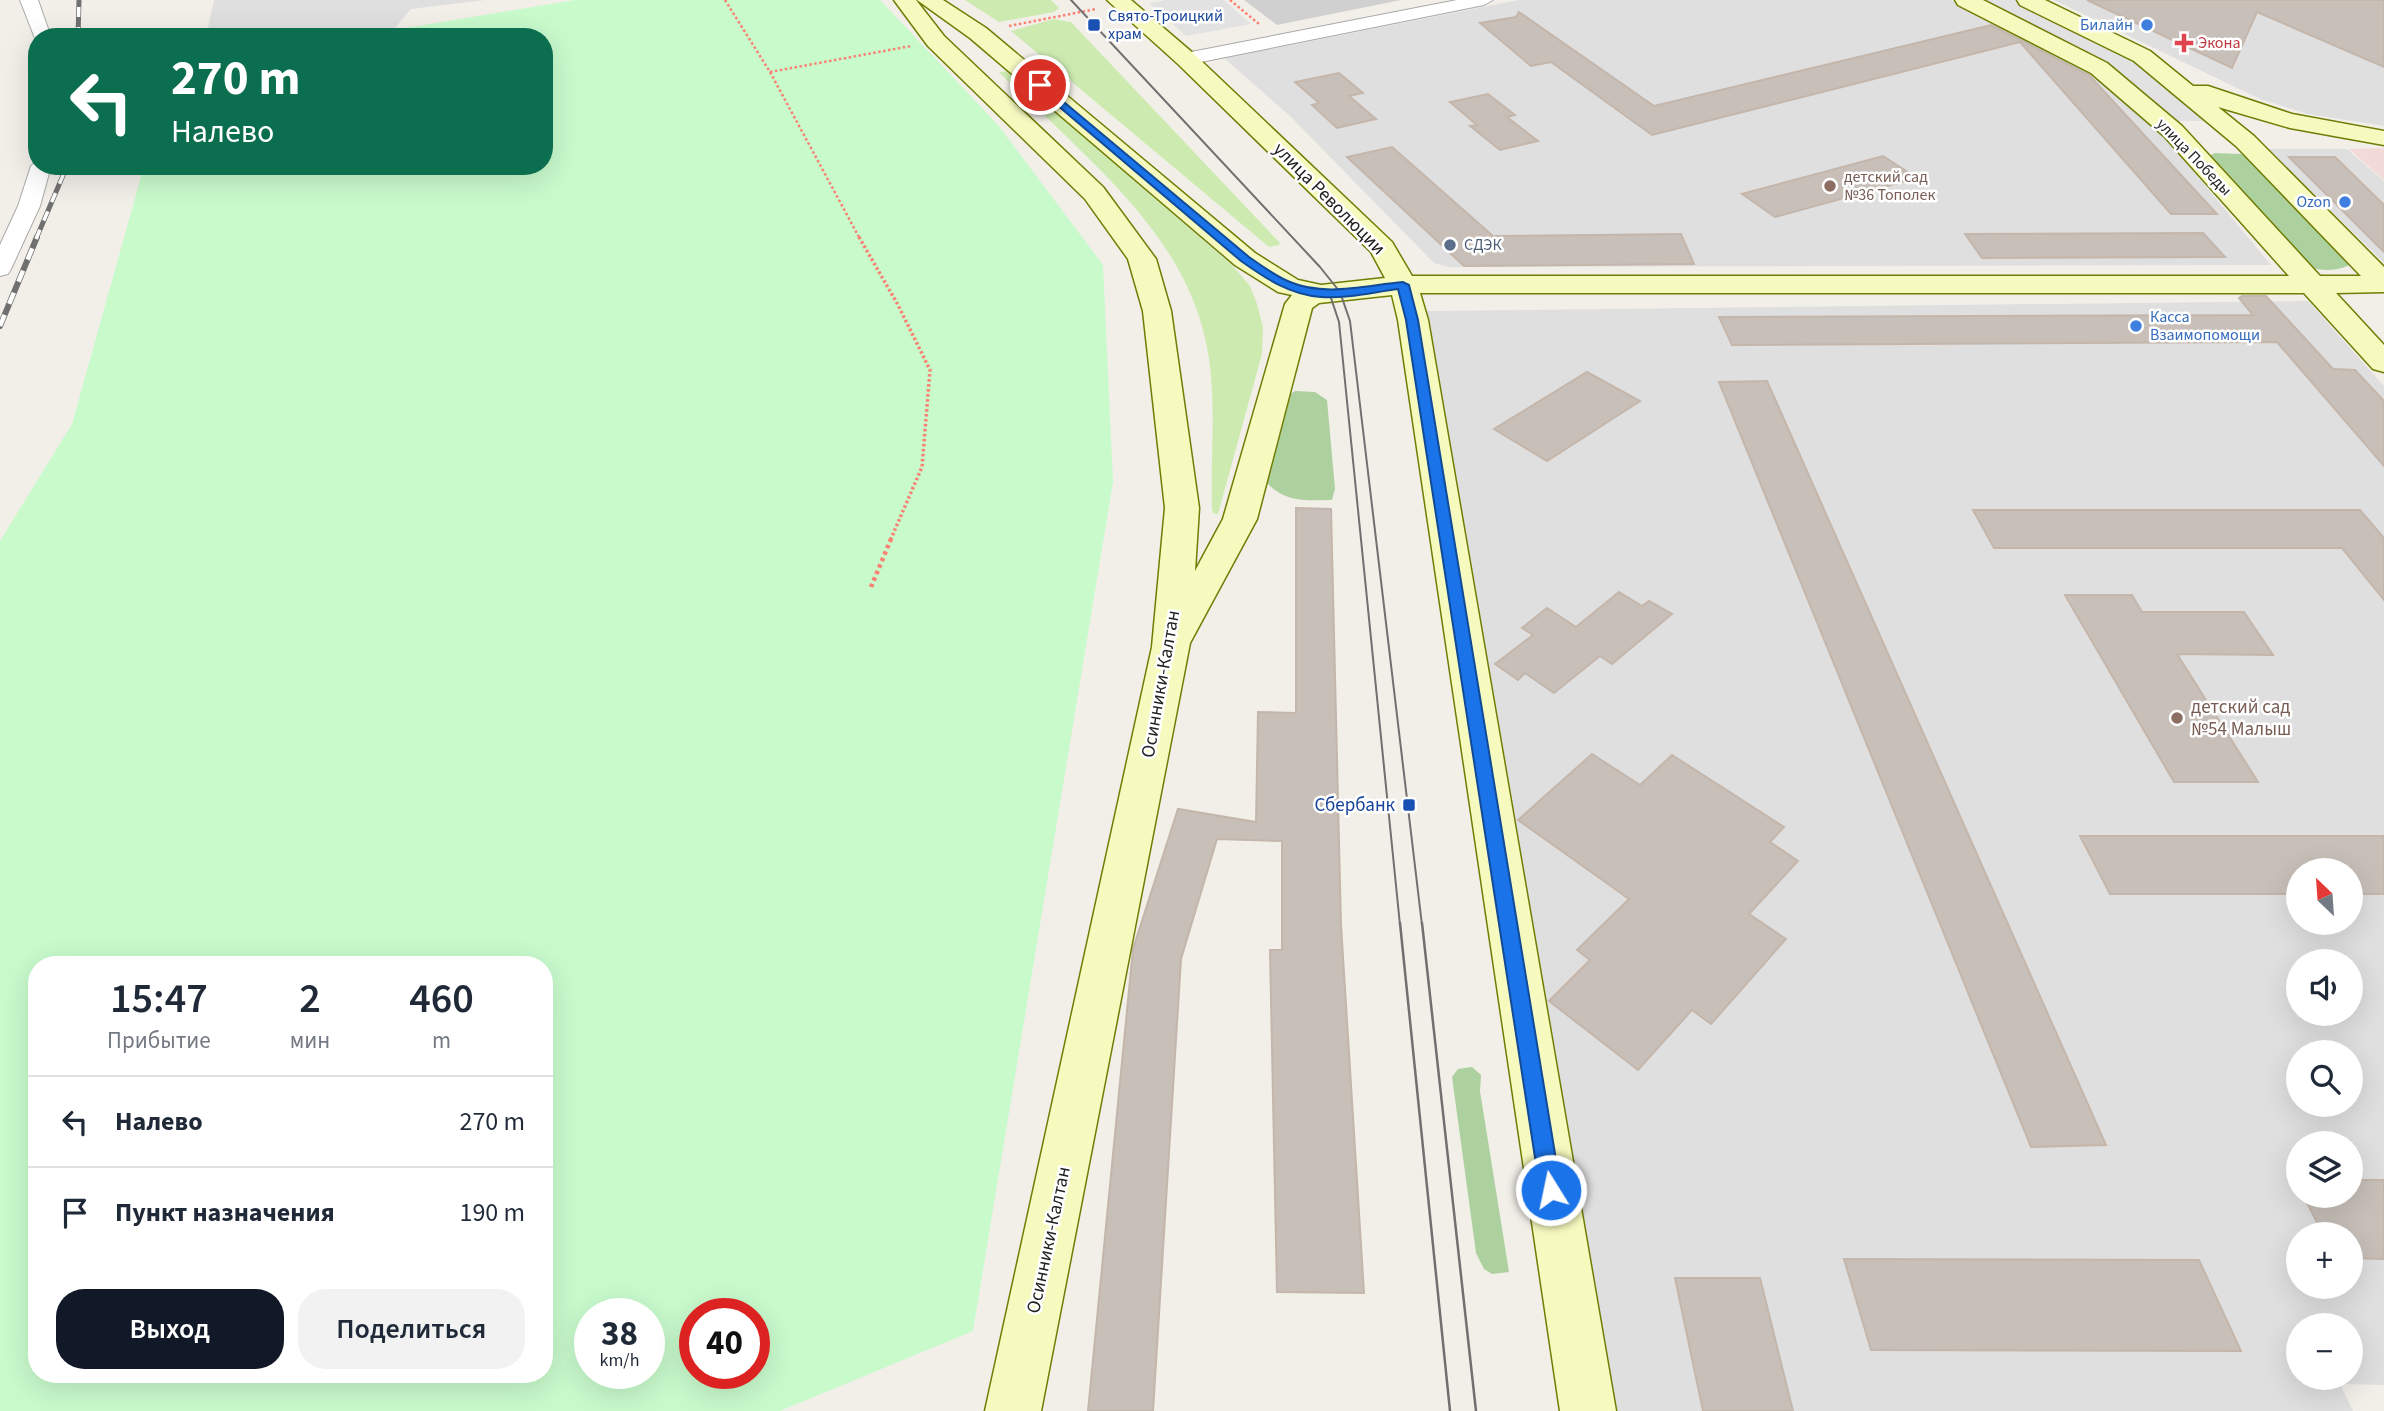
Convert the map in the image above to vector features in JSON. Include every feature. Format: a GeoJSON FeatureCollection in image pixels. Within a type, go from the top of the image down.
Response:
{"type":"FeatureCollection","features":[{"type":"Feature","properties":{"kind":"street"},"geometry":{"type":"LineString","coordinates":[[29,0],[39,28]]}},
{"type":"Feature","properties":{"kind":"street","name":"Осинники-Калтан"},"geometry":{"type":"LineString","coordinates":[[905,0],[936,41],[1094,192],[1142,260],[1157,311],[1182,508],[1171,647],[1013,1411]]}},
{"type":"Feature","properties":{"kind":"street"},"geometry":{"type":"LineString","coordinates":[[928,0],[978,33],[1245,259],[1288,286],[1321,294]]}},
{"type":"Feature","properties":{"kind":"street","name":"улица Революции"},"geometry":{"type":"LineString","coordinates":[[1118,0],[1186,58],[1382,248],[1403,285],[1415,333],[1588,1411]]}},
{"type":"Feature","properties":{"kind":"street"},"geometry":{"type":"LineString","coordinates":[[1186,58],[1484,0]]}},
{"type":"Feature","properties":{"kind":"street","name":"улица Победы"},"geometry":{"type":"LineString","coordinates":[[1966,0],[2099,68],[2173,131],[2384,363]]}},
{"type":"Feature","properties":{"kind":"street"},"geometry":{"type":"LineString","coordinates":[[2028,0],[2142,56],[2166,75],[2245,141],[2384,284]]}},
{"type":"Feature","properties":{"kind":"street"},"geometry":{"type":"LineString","coordinates":[[2166,75],[2240,107],[2331,130],[2384,139]]}},
{"type":"Feature","properties":{"kind":"street"},"geometry":{"type":"LineString","coordinates":[[2173,131],[2245,141],[2384,139]]}},
{"type":"Feature","properties":{"kind":"street"},"geometry":{"type":"LineString","coordinates":[[2,266],[29,206],[38,175]]}},
{"type":"Feature","properties":{"kind":"street"},"geometry":{"type":"LineString","coordinates":[[1171,647],[1240,519],[1299,303],[1311,295],[1403,285],[2384,284]]}},
{"type":"Feature","properties":{"kind":"path"},"geometry":{"type":"LineString","coordinates":[[725,0],[770,72],[842,208],[898,305],[930,370],[922,467],[871,587]]}},
{"type":"Feature","properties":{"kind":"path"},"geometry":{"type":"LineString","coordinates":[[1230,0],[1267,31]]}},
{"type":"Feature","properties":{"kind":"shaded area"},"geometry":{"type":"Polygon","coordinates":[[[214,0],[485,0],[411,9],[395,28],[208,28],[214,0]]]}},
{"type":"Feature","properties":{"kind":"shaded area"},"geometry":{"type":"Polygon","coordinates":[[[1166,0],[1224,0],[1251,24],[1186,36],[1149,3],[1166,0]]]}},
{"type":"Feature","properties":{"kind":"shaded area"},"geometry":{"type":"Polygon","coordinates":[[[1244,0],[1401,0],[1277,25],[1244,0]]]}},
{"type":"Feature","properties":{"kind":"shaded area"},"geometry":{"type":"Polygon","coordinates":[[[1519,0],[1951,0],[2097,74],[2150,119],[2271,265],[1449,267],[1434,263],[1291,117],[1224,58],[1519,0]]]}},
{"type":"Feature","properties":{"kind":"shaded area"},"geometry":{"type":"Polygon","coordinates":[[[1972,0],[2023,0],[2139,57],[2215,121],[2167,121],[2103,67],[1972,0]]]}},
{"type":"Feature","properties":{"kind":"shaded area"},"geometry":{"type":"Polygon","coordinates":[[[2054,0],[2384,0],[2384,126],[2308,114],[2260,99],[2054,0]]]}},
{"type":"Feature","properties":{"kind":"shaded area"},"geometry":{"type":"Polygon","coordinates":[[[2384,148],[2384,180],[2349,149],[2384,148]]]}},
{"type":"Feature","properties":{"kind":"shaded area"},"geometry":{"type":"Polygon","coordinates":[[[2268,149],[2347,149],[2384,181],[2384,263],[2268,149]]]}},
{"type":"Feature","properties":{"kind":"shaded area"},"geometry":{"type":"Polygon","coordinates":[[[2308,301],[2384,386],[2384,1385],[2363,1385],[2363,1313],[2286,1313],[2286,1390],[2343,1390],[2353,1411],[1616,1411],[1541,1018],[1427,311],[2308,301]]]}},
{"type":"Feature","properties":{"kind":"green space"},"geometry":{"type":"Polygon","coordinates":[[[575,0],[880,0],[998,125],[1103,265],[1113,482],[973,1331],[780,1411],[0,1411],[0,541],[72,424],[141,175],[553,175],[553,28],[406,28],[575,0]]]}},
{"type":"Feature","properties":{"kind":"green space"},"geometry":{"type":"Polygon","coordinates":[[[965,0],[1051,0],[1059,8],[1054,12],[999,22],[965,0]]]}},
{"type":"Feature","properties":{"kind":"green space"},"geometry":{"type":"Polygon","coordinates":[[[1054,19],[1071,22],[1279,245],[1269,247],[1011,31],[1054,19]]]}},
{"type":"Feature","properties":{"kind":"green space"},"geometry":{"type":"Polygon","coordinates":[[[1007,71],[1231,264],[1250,286],[1263,327],[1262,354],[1218,514],[1213,513],[1212,509],[1212,402],[1209,359],[1195,304],[1180,272],[1162,242],[1117,188],[999,72],[1007,71]]]}},
{"type":"Feature","properties":{"kind":"green space"},"geometry":{"type":"Polygon","coordinates":[[[2215,153],[2241,154],[2259,161],[2352,263],[2331,270],[2308,267],[2206,157],[2215,153]]]}},
{"type":"Feature","properties":{"kind":"green space"},"geometry":{"type":"Polygon","coordinates":[[[1295,391],[1315,392],[1327,400],[1335,489],[1332,500],[1300,500],[1282,495],[1259,473],[1280,401],[1295,391]]]}},
{"type":"Feature","properties":{"kind":"green space"},"geometry":{"type":"Polygon","coordinates":[[[1472,1067],[1481,1075],[1480,1091],[1509,1272],[1492,1274],[1484,1269],[1476,1253],[1452,1077],[1458,1069],[1472,1067]]]}},
{"type":"Feature","properties":{"kind":"building"},"geometry":{"type":"Polygon","coordinates":[[[2087,0],[2384,0],[2384,67],[2257,12],[2232,68],[2087,0]]]}},
{"type":"Feature","properties":{"kind":"building"},"geometry":{"type":"Polygon","coordinates":[[[1519,12],[1654,106],[1991,25],[2089,75],[2217,214],[2171,214],[2020,42],[1652,135],[1551,62],[1531,66],[1480,23],[1516,17],[1519,12]]]}},
{"type":"Feature","properties":{"kind":"building"},"geometry":{"type":"Polygon","coordinates":[[[1339,73],[1363,93],[1349,96],[1376,119],[1337,128],[1312,105],[1319,103],[1295,82],[1339,73]]]}},
{"type":"Feature","properties":{"kind":"building"},"geometry":{"type":"Polygon","coordinates":[[[1488,94],[1515,115],[1507,117],[1538,141],[1500,150],[1470,126],[1477,125],[1450,102],[1488,94]]]}},
{"type":"Feature","properties":{"kind":"building"},"geometry":{"type":"Polygon","coordinates":[[[1392,147],[1493,236],[1681,234],[1694,264],[1464,266],[1347,157],[1392,147]]]}},
{"type":"Feature","properties":{"kind":"building","name":"детский сад №36 Тополек"},"geometry":{"type":"Polygon","coordinates":[[[1883,156],[1917,178],[1775,217],[1742,194],[1883,156]]]}},
{"type":"Feature","properties":{"kind":"building"},"geometry":{"type":"Polygon","coordinates":[[[2289,157],[2335,157],[2384,205],[2384,252],[2289,157]]]}},
{"type":"Feature","properties":{"kind":"building"},"geometry":{"type":"Polygon","coordinates":[[[2203,233],[2225,257],[1982,258],[1965,234],[2203,233]]]}},
{"type":"Feature","properties":{"kind":"building"},"geometry":{"type":"Polygon","coordinates":[[[2266,296],[2333,369],[2355,370],[2384,401],[2384,466],[2277,342],[1732,345],[1719,317],[2253,315],[2239,298],[2266,296]]]}},
{"type":"Feature","properties":{"kind":"building"},"geometry":{"type":"Polygon","coordinates":[[[1587,372],[1640,401],[1547,461],[1494,429],[1587,372]]]}},
{"type":"Feature","properties":{"kind":"building"},"geometry":{"type":"Polygon","coordinates":[[[1767,381],[2106,1145],[2031,1147],[1719,382],[1767,381]]]}},
{"type":"Feature","properties":{"kind":"building"},"geometry":{"type":"Polygon","coordinates":[[[1296,508],[1331,509],[1341,925],[1364,1293],[1277,1292],[1270,950],[1282,950],[1282,841],[1217,839],[1181,959],[1153,1411],[1088,1411],[1133,949],[1178,809],[1256,822],[1258,712],[1296,713],[1296,508]]]}},
{"type":"Feature","properties":{"kind":"building"},"geometry":{"type":"Polygon","coordinates":[[[1973,510],[2360,510],[2384,538],[2384,600],[2342,548],[1994,548],[1973,510]]]}},
{"type":"Feature","properties":{"kind":"building"},"geometry":{"type":"Polygon","coordinates":[[[1619,592],[1642,606],[1649,601],[1672,614],[1612,664],[1600,656],[1554,693],[1525,673],[1518,680],[1495,664],[1533,635],[1522,628],[1547,608],[1576,627],[1619,592]]]}},
{"type":"Feature","properties":{"kind":"building","name":"детский сад №54 Малыш"},"geometry":{"type":"Polygon","coordinates":[[[2065,595],[2132,595],[2142,612],[2244,612],[2273,655],[2177,654],[2258,782],[2174,782],[2065,595]]]}},
{"type":"Feature","properties":{"kind":"building"},"geometry":{"type":"Polygon","coordinates":[[[1592,754],[1640,785],[1672,755],[1784,827],[1770,842],[1798,861],[1749,914],[1786,939],[1711,1024],[1692,1010],[1638,1070],[1549,1001],[1590,960],[1577,950],[1629,899],[1518,820],[1592,754]]]}},
{"type":"Feature","properties":{"kind":"building"},"geometry":{"type":"Polygon","coordinates":[[[2080,836],[2384,836],[2384,894],[2363,894],[2363,858],[2286,858],[2286,894],[2110,894],[2080,836]]]}},
{"type":"Feature","properties":{"kind":"building"},"geometry":{"type":"Polygon","coordinates":[[[2363,1180],[2384,1180],[2384,1259],[2363,1258],[2363,1222],[2317,1222],[2310,1208],[2363,1208],[2363,1180]]]}},
{"type":"Feature","properties":{"kind":"building"},"geometry":{"type":"Polygon","coordinates":[[[1844,1259],[2199,1260],[2241,1351],[1871,1350],[1844,1259]]]}},
{"type":"Feature","properties":{"kind":"building"},"geometry":{"type":"Polygon","coordinates":[[[1675,1278],[1760,1278],[1793,1411],[1703,1411],[1675,1278]]]}},
{"type":"Feature","properties":{"kind":"tram line"},"geometry":{"type":"LineString","coordinates":[[1071,0],[1320,267],[1340,292],[1350,321],[1422,925]]}},
{"type":"Feature","properties":{"kind":"tram line"},"geometry":{"type":"LineString","coordinates":[[1331,298],[1339,322],[1400,925]]}},
{"type":"Feature","properties":{"kind":"tram line"},"geometry":{"type":"LineString","coordinates":[[1400,923],[1450,1411]]}},
{"type":"Feature","properties":{"kind":"tram line"},"geometry":{"type":"LineString","coordinates":[[1422,923],[1476,1411]]}},
{"type":"Feature","properties":{"kind":"railway"},"geometry":{"type":"LineString","coordinates":[[78,28],[79,0]]}},
{"type":"Feature","properties":{"kind":"railway"},"geometry":{"type":"LineString","coordinates":[[36,239],[63,175]]}},
{"type":"Feature","properties":{"kind":"railway"},"geometry":{"type":"LineString","coordinates":[[0,326],[37,237]]}},
{"type":"Feature","properties":{"kind":"place","name":"Свято-Троицкий храм"},"geometry":{"type":"Point","coordinates":[1094,25]}},
{"type":"Feature","properties":{"kind":"place","name":"Билайн"},"geometry":{"type":"Point","coordinates":[2147,25]}},
{"type":"Feature","properties":{"kind":"place","name":"Экона"},"geometry":{"type":"Point","coordinates":[2184,43]}},
{"type":"Feature","properties":{"kind":"place","name":"детский сад №36 Тополек"},"geometry":{"type":"Point","coordinates":[1830,186]}},
{"type":"Feature","properties":{"kind":"place","name":"Ozon"},"geometry":{"type":"Point","coordinates":[2345,202]}},
{"type":"Feature","properties":{"kind":"place","name":"СДЭК"},"geometry":{"type":"Point","coordinates":[1450,245]}},
{"type":"Feature","properties":{"kind":"place","name":"Касса Взаимопомощи"},"geometry":{"type":"Point","coordinates":[2136,326]}},
{"type":"Feature","properties":{"kind":"place","name":"детский сад №54 Малыш"},"geometry":{"type":"Point","coordinates":[2177,718]}},
{"type":"Feature","properties":{"kind":"place","name":"Сбербанк"},"geometry":{"type":"Point","coordinates":[1409,805]}},
{"type":"Feature","properties":{"kind":"route"},"geometry":{"type":"LineString","coordinates":[[1040,85],[1245,259],[1288,286],[1321,294],[1403,285],[1412,320],[1551,1190]]}}]}
